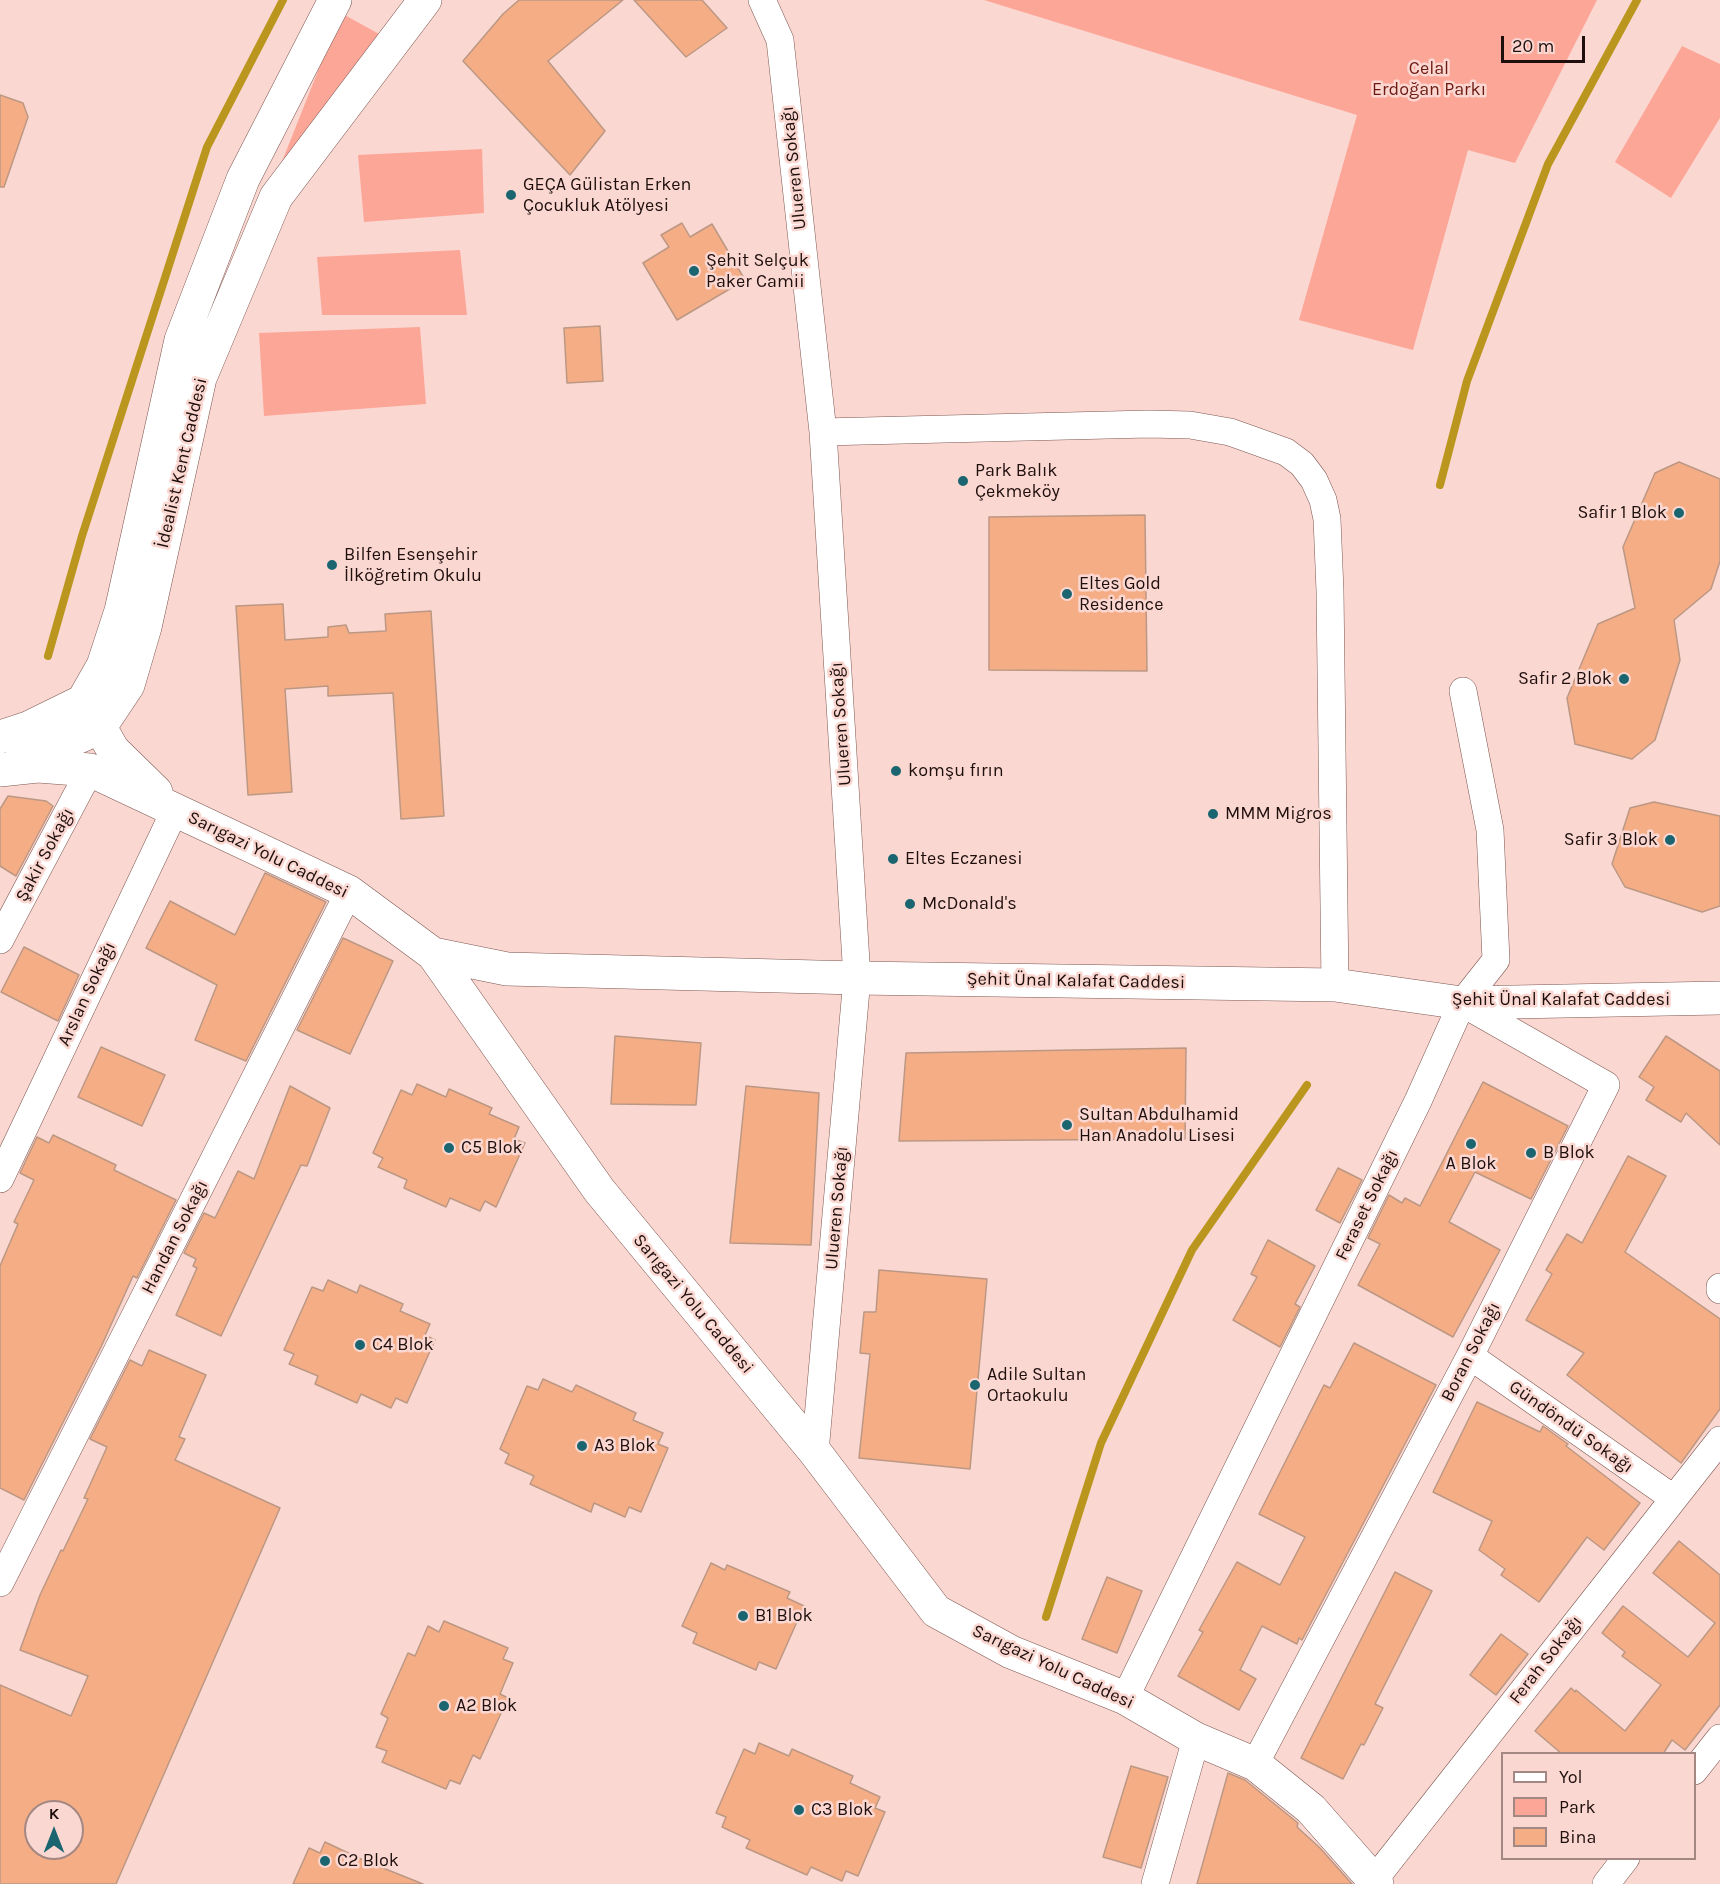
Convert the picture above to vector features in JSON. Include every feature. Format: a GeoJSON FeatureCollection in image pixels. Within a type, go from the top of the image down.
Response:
{"type":"FeatureCollection","features":[{"type":"Feature","properties":{"kind":"street","name":"İdealist Kent Caddesi"},"geometry":{"type":"LineString","coordinates":[[14,732],[83,701],[103,666],[121,611],[181,340],[243,178],[335,0]]}},
{"type":"Feature","properties":{"kind":"street","name":"İdealist Kent Caddesi"},"geometry":{"type":"LineString","coordinates":[[100,727],[128,685],[145,627],[200,378],[276,197],[425,0]]}},
{"type":"Feature","properties":{"kind":"street","name":"Ulueren Sokağı"},"geometry":{"type":"LineString","coordinates":[[762,0],[780,40],[823,432],[857,978],[815,1452]]}},
{"type":"Feature","properties":{"kind":"street"},"geometry":{"type":"LineString","coordinates":[[823,432],[1190,425],[1230,432],[1266,444],[1286,452],[1302,464],[1314,480],[1323,500],[1327,519],[1335,985]]}},
{"type":"Feature","properties":{"kind":"street","name":"Feraset Sokağı"},"geometry":{"type":"LineString","coordinates":[[1125,1698],[1418,1101],[1462,1003],[1496,960],[1490,830],[1463,691]]}},
{"type":"Feature","properties":{"kind":"street"},"geometry":{"type":"LineString","coordinates":[[14,732],[68,718],[100,727],[113,750],[175,810]]}},
{"type":"Feature","properties":{"kind":"street"},"geometry":{"type":"LineString","coordinates":[[0,765],[44,753],[100,727]]}},
{"type":"Feature","properties":{"kind":"street","name":"Sarıgazi Yolu Caddesi"},"geometry":{"type":"LineString","coordinates":[[0,770],[38,766],[90,770],[349,892],[433,954],[599,1190],[815,1452],[936,1611],[1011,1652],[1125,1698],[1196,1739],[1255,1764],[1311,1809],[1376,1882]]}},
{"type":"Feature","properties":{"kind":"street","name":"Şakir Sokağı"},"geometry":{"type":"LineString","coordinates":[[0,940],[90,770]]}},
{"type":"Feature","properties":{"kind":"street","name":"Arslan Sokağı"},"geometry":{"type":"LineString","coordinates":[[0,1179],[175,810]]}},
{"type":"Feature","properties":{"kind":"street","name":"Handan Sokağı"},"geometry":{"type":"LineString","coordinates":[[0,1582],[349,892]]}},
{"type":"Feature","properties":{"kind":"street","name":"Şehit Ünal Kalafat Caddesi"},"geometry":{"type":"LineString","coordinates":[[433,954],[507,969],[857,978],[1335,985],[1462,1003],[1720,998]]}},
{"type":"Feature","properties":{"kind":"street","name":"Boran Sokağı"},"geometry":{"type":"LineString","coordinates":[[1255,1764],[1470,1356],[1606,1085],[1462,1003]]}},
{"type":"Feature","properties":{"kind":"street","name":"Gündöndü Sokağı"},"geometry":{"type":"LineString","coordinates":[[1470,1356],[1673,1498]]}},
{"type":"Feature","properties":{"kind":"street","name":"Ferah Sokağı"},"geometry":{"type":"LineString","coordinates":[[1376,1882],[1720,1440]]}},
{"type":"Feature","properties":{"kind":"street"},"geometry":{"type":"LineString","coordinates":[[1696,1770],[1720,1738]]}},
{"type":"Feature","properties":{"kind":"street"},"geometry":{"type":"LineString","coordinates":[[1155,1884],[1196,1739]]}},
{"type":"Feature","properties":{"kind":"street"},"geometry":{"type":"LineString","coordinates":[[1606,1884],[1624,1860]]}},
{"type":"Feature","properties":{"kind":"green space","name":"Celal Erdoğan Parkı"},"geometry":{"type":"Polygon","coordinates":[[[984,0],[1597,0],[1515,163],[1468,150],[1413,350],[1299,320],[1357,115],[984,0]]]}},
{"type":"Feature","properties":{"kind":"green space"},"geometry":{"type":"Polygon","coordinates":[[[341,13],[381,35],[281,164],[341,13]]]}},
{"type":"Feature","properties":{"kind":"green space"},"geometry":{"type":"Polygon","coordinates":[[[1682,46],[1720,64],[1720,118],[1671,198],[1615,162],[1682,46]]]}},
{"type":"Feature","properties":{"kind":"green space"},"geometry":{"type":"Polygon","coordinates":[[[482,149],[484,213],[364,222],[358,155],[482,149]]]}},
{"type":"Feature","properties":{"kind":"green space"},"geometry":{"type":"Polygon","coordinates":[[[460,250],[467,315],[322,315],[317,257],[460,250]]]}},
{"type":"Feature","properties":{"kind":"green space"},"geometry":{"type":"Polygon","coordinates":[[[420,327],[426,404],[264,416],[259,333],[420,327]]]}},
{"type":"Feature","properties":{"kind":"building","name":"GEÇA Gülistan Erken Çocukluk Atölyesi"},"geometry":{"type":"Polygon","coordinates":[[[519,0],[623,0],[548,61],[605,131],[570,175],[463,61],[503,14],[519,0]]]}},
{"type":"Feature","properties":{"kind":"building"},"geometry":{"type":"Polygon","coordinates":[[[634,0],[702,0],[727,28],[686,57],[634,0]]]}},
{"type":"Feature","properties":{"kind":"building"},"geometry":{"type":"Polygon","coordinates":[[[0,95],[23,103],[28,117],[4,187],[0,187],[0,95]]]}},
{"type":"Feature","properties":{"kind":"building","name":"Şehit Selçuk Paker Camii"},"geometry":{"type":"Polygon","coordinates":[[[682,223],[690,237],[712,224],[745,280],[677,320],[643,263],[669,247],[661,235],[682,223]]]}},
{"type":"Feature","properties":{"kind":"building"},"geometry":{"type":"Polygon","coordinates":[[[600,326],[603,381],[567,383],[564,328],[600,326]]]}},
{"type":"Feature","properties":{"kind":"building"},"geometry":{"type":"Polygon","coordinates":[[[1679,462],[1720,479],[1720,561],[1711,589],[1674,620],[1680,660],[1655,740],[1632,759],[1575,744],[1567,698],[1598,624],[1635,608],[1623,547],[1655,473],[1679,462]]]}},
{"type":"Feature","properties":{"kind":"building","name":"Eltes Gold Residence"},"geometry":{"type":"Polygon","coordinates":[[[1145,515],[1147,671],[989,670],[989,517],[1145,515]]]}},
{"type":"Feature","properties":{"kind":"building"},"geometry":{"type":"Polygon","coordinates":[[[283,604],[285,640],[328,637],[328,627],[346,625],[349,633],[386,631],[385,614],[431,611],[444,816],[401,819],[393,693],[328,696],[328,686],[285,689],[292,792],[248,795],[236,606],[283,604]]]}},
{"type":"Feature","properties":{"kind":"building"},"geometry":{"type":"Polygon","coordinates":[[[8,796],[46,801],[53,806],[16,876],[0,866],[0,809],[8,796]]]}},
{"type":"Feature","properties":{"kind":"building","name":"Safir 3 Blok"},"geometry":{"type":"Polygon","coordinates":[[[1654,802],[1720,816],[1720,906],[1702,912],[1625,887],[1612,864],[1630,808],[1654,802]]]}},
{"type":"Feature","properties":{"kind":"building"},"geometry":{"type":"Polygon","coordinates":[[[265,873],[326,902],[246,1061],[195,1040],[217,985],[146,948],[170,901],[235,935],[265,873]]]}},
{"type":"Feature","properties":{"kind":"building"},"geometry":{"type":"Polygon","coordinates":[[[343,938],[393,961],[350,1054],[297,1030],[343,938]]]}},
{"type":"Feature","properties":{"kind":"building"},"geometry":{"type":"Polygon","coordinates":[[[24,947],[79,975],[58,1021],[1,992],[24,947]]]}},
{"type":"Feature","properties":{"kind":"building"},"geometry":{"type":"Polygon","coordinates":[[[615,1036],[701,1043],[696,1105],[611,1104],[615,1036]]]}},
{"type":"Feature","properties":{"kind":"building"},"geometry":{"type":"Polygon","coordinates":[[[1666,1036],[1720,1071],[1720,1145],[1686,1113],[1681,1122],[1646,1100],[1654,1087],[1639,1077],[1666,1036]]]}},
{"type":"Feature","properties":{"kind":"building"},"geometry":{"type":"Polygon","coordinates":[[[101,1047],[165,1075],[142,1126],[78,1097],[101,1047]]]}},
{"type":"Feature","properties":{"kind":"building","name":"Sultan Abdulhamid Han Anadolu Lisesi"},"geometry":{"type":"Polygon","coordinates":[[[1186,1048],[1185,1139],[899,1141],[906,1053],[1186,1048]]]}},
{"type":"Feature","properties":{"kind":"building"},"geometry":{"type":"Polygon","coordinates":[[[1483,1082],[1568,1126],[1531,1199],[1475,1172],[1449,1222],[1500,1250],[1453,1337],[1358,1285],[1380,1244],[1368,1238],[1389,1195],[1402,1203],[1405,1198],[1420,1206],[1483,1082]]]}},
{"type":"Feature","properties":{"kind":"building","name":"C5 Blok"},"geometry":{"type":"Polygon","coordinates":[[[417,1084],[446,1097],[449,1089],[492,1108],[489,1114],[519,1127],[514,1139],[525,1143],[496,1207],[485,1201],[480,1211],[450,1198],[446,1207],[404,1188],[407,1180],[378,1167],[383,1158],[373,1153],[401,1090],[412,1095],[417,1084]]]}},
{"type":"Feature","properties":{"kind":"building"},"geometry":{"type":"Polygon","coordinates":[[[290,1086],[330,1108],[307,1166],[301,1165],[221,1336],[176,1315],[197,1268],[193,1266],[196,1259],[184,1253],[204,1213],[215,1218],[238,1171],[254,1179],[290,1086]]]}},
{"type":"Feature","properties":{"kind":"building"},"geometry":{"type":"Polygon","coordinates":[[[746,1086],[819,1093],[811,1245],[730,1243],[746,1086]]]}},
{"type":"Feature","properties":{"kind":"building"},"geometry":{"type":"Polygon","coordinates":[[[53,1135],[116,1165],[114,1170],[176,1200],[137,1278],[133,1276],[101,1347],[24,1500],[0,1488],[0,1266],[18,1224],[14,1222],[34,1180],[20,1173],[37,1137],[49,1143],[53,1135]]]}},
{"type":"Feature","properties":{"kind":"building"},"geometry":{"type":"Polygon","coordinates":[[[1628,1156],[1666,1176],[1625,1252],[1720,1319],[1720,1409],[1681,1463],[1567,1375],[1584,1353],[1526,1320],[1552,1274],[1546,1270],[1567,1234],[1582,1243],[1628,1156]]]}},
{"type":"Feature","properties":{"kind":"building"},"geometry":{"type":"Polygon","coordinates":[[[1338,1168],[1362,1180],[1340,1223],[1316,1210],[1338,1168]]]}},
{"type":"Feature","properties":{"kind":"building"},"geometry":{"type":"Polygon","coordinates":[[[1268,1240],[1315,1266],[1295,1304],[1300,1307],[1280,1347],[1233,1320],[1257,1277],[1251,1274],[1268,1240]]]}},
{"type":"Feature","properties":{"kind":"building","name":"Adile Sultan Ortaokulu"},"geometry":{"type":"Polygon","coordinates":[[[879,1270],[987,1279],[970,1469],[859,1458],[870,1354],[860,1353],[864,1312],[876,1312],[879,1270]]]}},
{"type":"Feature","properties":{"kind":"building","name":"C4 Blok"},"geometry":{"type":"Polygon","coordinates":[[[328,1280],[357,1293],[360,1285],[403,1304],[400,1311],[430,1324],[425,1335],[435,1340],[407,1403],[396,1398],[391,1408],[361,1394],[357,1403],[315,1384],[318,1376],[289,1364],[294,1354],[284,1350],[312,1287],[323,1291],[328,1280]]]}},
{"type":"Feature","properties":{"kind":"building"},"geometry":{"type":"Polygon","coordinates":[[[1354,1343],[1436,1385],[1302,1640],[1299,1638],[1297,1644],[1262,1626],[1240,1670],[1256,1679],[1239,1710],[1178,1676],[1203,1632],[1199,1630],[1237,1562],[1280,1585],[1305,1537],[1259,1514],[1324,1385],[1330,1388],[1354,1343]]]}},
{"type":"Feature","properties":{"kind":"building"},"geometry":{"type":"Polygon","coordinates":[[[149,1350],[206,1375],[179,1437],[185,1439],[175,1460],[280,1508],[116,1884],[0,1884],[0,1685],[71,1716],[88,1676],[20,1650],[40,1595],[88,1499],[84,1498],[107,1447],[90,1439],[130,1360],[142,1366],[149,1350]]]}},
{"type":"Feature","properties":{"kind":"building","name":"A3 Blok"},"geometry":{"type":"Polygon","coordinates":[[[543,1379],[572,1392],[576,1385],[636,1413],[633,1420],[663,1433],[658,1444],[668,1448],[641,1512],[629,1507],[625,1517],[594,1503],[591,1512],[530,1484],[534,1476],[505,1463],[509,1454],[500,1449],[527,1386],[538,1390],[543,1379]]]}},
{"type":"Feature","properties":{"kind":"building"},"geometry":{"type":"Polygon","coordinates":[[[1477,1402],[1540,1432],[1543,1426],[1640,1503],[1604,1550],[1587,1537],[1539,1602],[1501,1575],[1505,1569],[1479,1550],[1492,1521],[1433,1492],[1477,1402]]]}},
{"type":"Feature","properties":{"kind":"building"},"geometry":{"type":"Polygon","coordinates":[[[1679,1541],[1720,1575],[1720,1705],[1685,1750],[1672,1740],[1664,1752],[1560,1752],[1535,1731],[1571,1688],[1625,1731],[1661,1685],[1622,1656],[1625,1652],[1602,1633],[1623,1606],[1688,1657],[1715,1623],[1653,1573],[1679,1541]]]}},
{"type":"Feature","properties":{"kind":"building","name":"B1 Blok"},"geometry":{"type":"Polygon","coordinates":[[[711,1563],[725,1570],[727,1565],[790,1592],[787,1598],[804,1606],[776,1669],[759,1662],[756,1670],[693,1643],[697,1633],[682,1626],[711,1563]]]}},
{"type":"Feature","properties":{"kind":"building"},"geometry":{"type":"Polygon","coordinates":[[[1395,1572],[1432,1591],[1375,1704],[1383,1708],[1343,1779],[1301,1758],[1395,1572]]]}},
{"type":"Feature","properties":{"kind":"building"},"geometry":{"type":"Polygon","coordinates":[[[1107,1577],[1142,1591],[1117,1653],[1082,1639],[1107,1577]]]}},
{"type":"Feature","properties":{"kind":"building","name":"A2 Blok"},"geometry":{"type":"Polygon","coordinates":[[[444,1621],[508,1648],[503,1659],[513,1663],[500,1694],[508,1698],[480,1759],[473,1755],[460,1784],[450,1780],[446,1789],[382,1762],[387,1751],[376,1747],[388,1718],[381,1714],[408,1653],[415,1656],[428,1626],[439,1632],[444,1621]]]}},
{"type":"Feature","properties":{"kind":"building"},"geometry":{"type":"Polygon","coordinates":[[[1501,1634],[1528,1654],[1496,1695],[1470,1675],[1501,1634]]]}},
{"type":"Feature","properties":{"kind":"building","name":"C3 Blok"},"geometry":{"type":"Polygon","coordinates":[[[759,1743],[789,1756],[792,1749],[853,1776],[850,1783],[880,1797],[875,1808],[885,1812],[858,1876],[846,1871],[842,1881],[811,1867],[807,1875],[746,1848],[750,1840],[722,1827],[726,1817],[716,1813],[744,1749],[755,1754],[759,1743]]]}},
{"type":"Feature","properties":{"kind":"building"},"geometry":{"type":"Polygon","coordinates":[[[1131,1766],[1168,1777],[1141,1868],[1103,1857],[1131,1766]]]}},
{"type":"Feature","properties":{"kind":"building"},"geometry":{"type":"Polygon","coordinates":[[[1228,1773],[1245,1780],[1298,1823],[1297,1827],[1320,1848],[1352,1884],[1197,1884],[1228,1773]]]}},
{"type":"Feature","properties":{"kind":"building","name":"C2 Blok"},"geometry":{"type":"Polygon","coordinates":[[[325,1842],[423,1884],[293,1884],[309,1848],[320,1853],[325,1842]]]}},
{"type":"Feature","properties":{"kind":"waterway"},"geometry":{"type":"LineString","coordinates":[[48,656],[82,536],[207,147],[283,0]]}},
{"type":"Feature","properties":{"kind":"waterway"},"geometry":{"type":"LineString","coordinates":[[1440,485],[1467,381],[1548,164],[1637,0]]}},
{"type":"Feature","properties":{"kind":"waterway"},"geometry":{"type":"LineString","coordinates":[[1046,1617],[1101,1443],[1192,1250],[1307,1085]]}},
{"type":"Feature","properties":{"kind":"place","name":"GEÇA Gülistan Erken Çocukluk Atölyesi"},"geometry":{"type":"Point","coordinates":[511,195]}},
{"type":"Feature","properties":{"kind":"place","name":"Şehit Selçuk Paker Camii"},"geometry":{"type":"Point","coordinates":[694,271]}},
{"type":"Feature","properties":{"kind":"place","name":"Park Balık Çekmeköy"},"geometry":{"type":"Point","coordinates":[963,481]}},
{"type":"Feature","properties":{"kind":"place","name":"Safir 1 Blok"},"geometry":{"type":"Point","coordinates":[1679,513]}},
{"type":"Feature","properties":{"kind":"place","name":"Bilfen Esenşehir İlköğretim Okulu"},"geometry":{"type":"Point","coordinates":[332,565]}},
{"type":"Feature","properties":{"kind":"place","name":"Eltes Gold Residence"},"geometry":{"type":"Point","coordinates":[1067,594]}},
{"type":"Feature","properties":{"kind":"place","name":"Safir 2 Blok"},"geometry":{"type":"Point","coordinates":[1624,679]}},
{"type":"Feature","properties":{"kind":"place","name":"komşu fırın"},"geometry":{"type":"Point","coordinates":[896,771]}},
{"type":"Feature","properties":{"kind":"place","name":"MMM Migros"},"geometry":{"type":"Point","coordinates":[1213,814]}},
{"type":"Feature","properties":{"kind":"place","name":"Safir 3 Blok"},"geometry":{"type":"Point","coordinates":[1670,840]}},
{"type":"Feature","properties":{"kind":"place","name":"Eltes Eczanesi"},"geometry":{"type":"Point","coordinates":[893,859]}},
{"type":"Feature","properties":{"kind":"place","name":"McDonald's"},"geometry":{"type":"Point","coordinates":[910,904]}},
{"type":"Feature","properties":{"kind":"place","name":"Sultan Abdulhamid Han Anadolu Lisesi"},"geometry":{"type":"Point","coordinates":[1067,1125]}},
{"type":"Feature","properties":{"kind":"place","name":"A Blok"},"geometry":{"type":"Point","coordinates":[1471,1144]}},
{"type":"Feature","properties":{"kind":"place","name":"C5 Blok"},"geometry":{"type":"Point","coordinates":[449,1148]}},
{"type":"Feature","properties":{"kind":"place","name":"B Blok"},"geometry":{"type":"Point","coordinates":[1531,1153]}},
{"type":"Feature","properties":{"kind":"place","name":"C4 Blok"},"geometry":{"type":"Point","coordinates":[360,1345]}},
{"type":"Feature","properties":{"kind":"place","name":"Adile Sultan Ortaokulu"},"geometry":{"type":"Point","coordinates":[975,1385]}},
{"type":"Feature","properties":{"kind":"place","name":"A3 Blok"},"geometry":{"type":"Point","coordinates":[582,1446]}},
{"type":"Feature","properties":{"kind":"place","name":"B1 Blok"},"geometry":{"type":"Point","coordinates":[743,1616]}},
{"type":"Feature","properties":{"kind":"place","name":"A2 Blok"},"geometry":{"type":"Point","coordinates":[444,1706]}},
{"type":"Feature","properties":{"kind":"place","name":"C3 Blok"},"geometry":{"type":"Point","coordinates":[799,1810]}},
{"type":"Feature","properties":{"kind":"place","name":"C2 Blok"},"geometry":{"type":"Point","coordinates":[325,1861]}}]}
